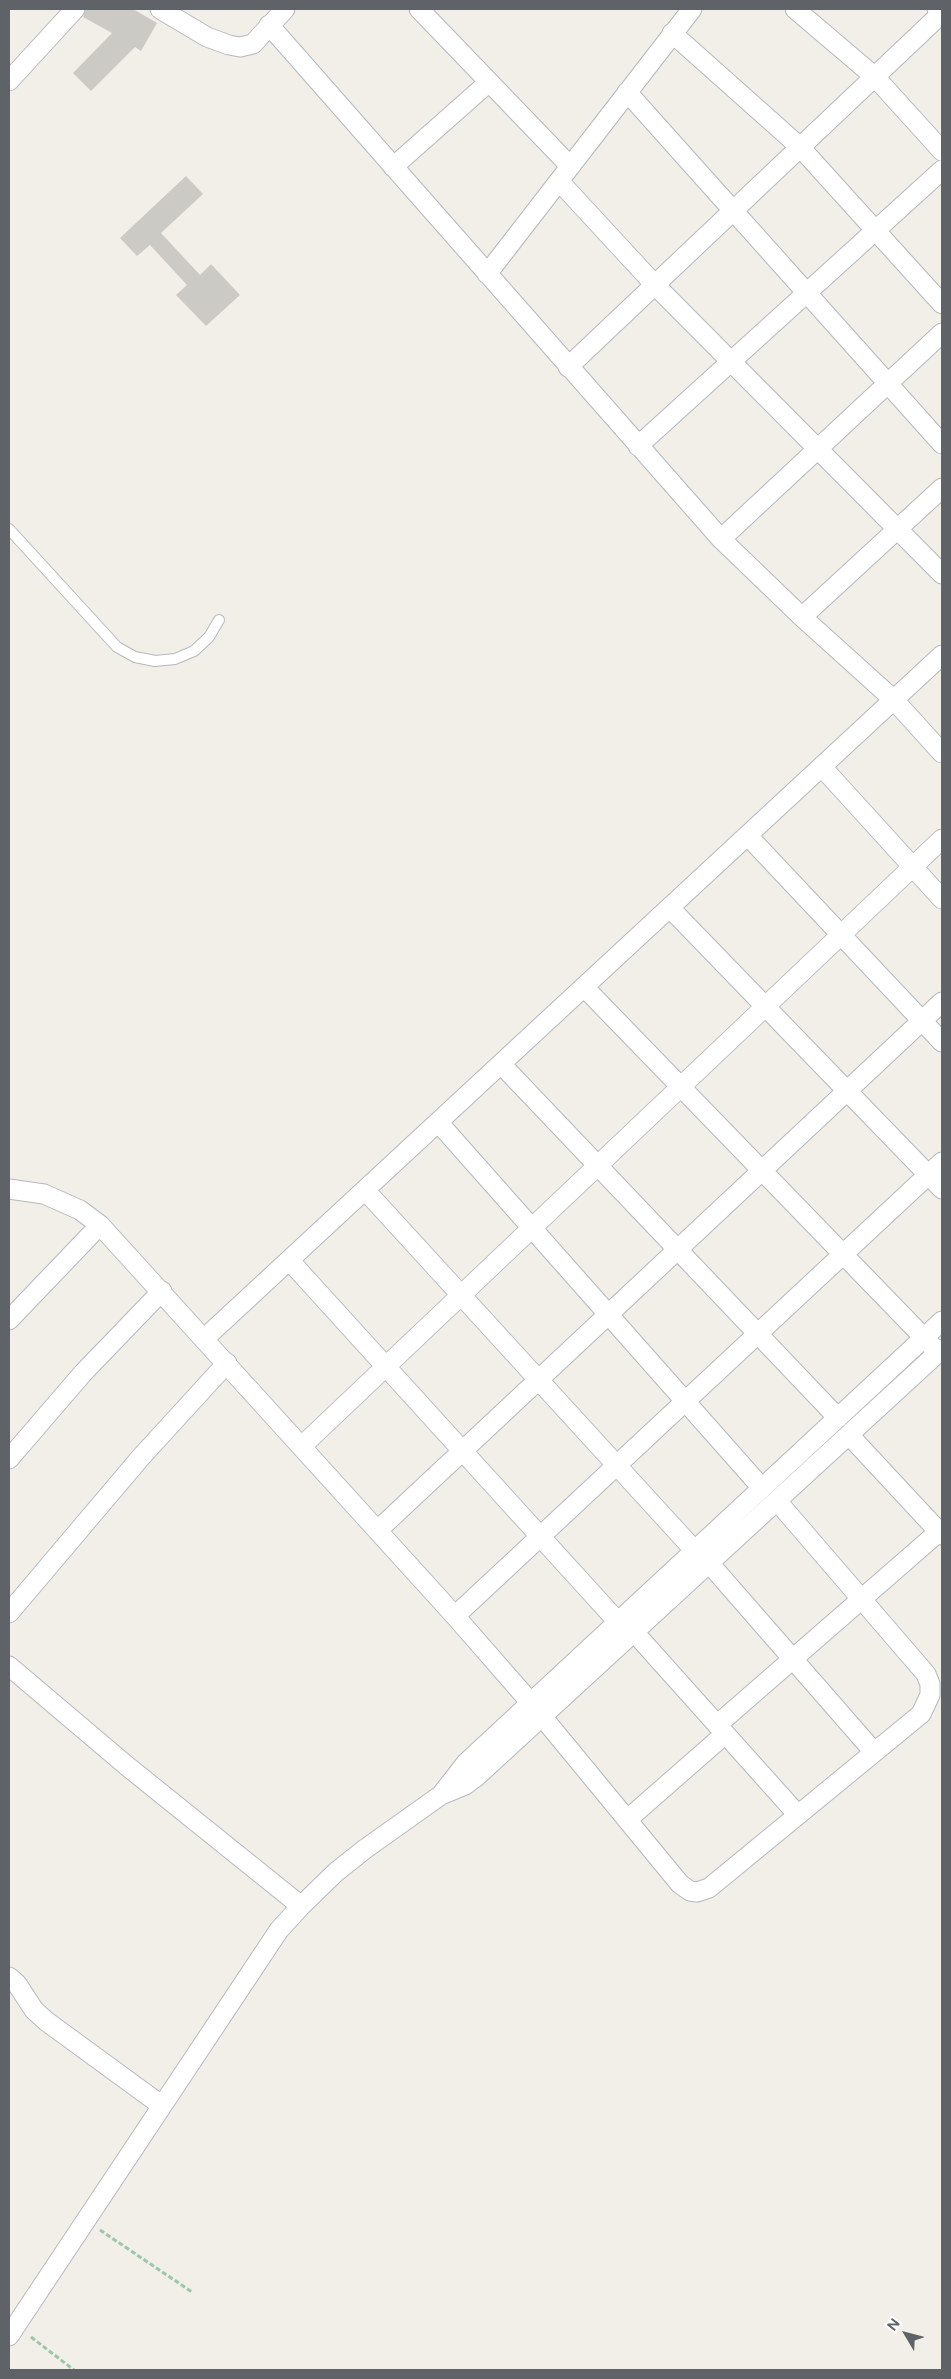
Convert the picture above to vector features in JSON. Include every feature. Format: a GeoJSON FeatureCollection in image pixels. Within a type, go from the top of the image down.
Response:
{"type":"FeatureCollection","features":[{"type":"Feature","properties":{"kind":"street"},"geometry":{"type":"LineString","coordinates":[[9,81],[75,9]]}},
{"type":"Feature","properties":{"kind":"street"},"geometry":{"type":"LineString","coordinates":[[160,9],[207,37],[228,45],[240,46],[253,44],[285,9]]}},
{"type":"Feature","properties":{"kind":"street"},"geometry":{"type":"LineString","coordinates":[[419,9],[489,82],[655,284],[942,574]]}},
{"type":"Feature","properties":{"kind":"street"},"geometry":{"type":"LineString","coordinates":[[487,274],[692,9]]}},
{"type":"Feature","properties":{"kind":"street"},"geometry":{"type":"LineString","coordinates":[[794,9],[875,77],[942,151]]}},
{"type":"Feature","properties":{"kind":"street"},"geometry":{"type":"LineString","coordinates":[[568,367],[942,13],[937,9]]}},
{"type":"Feature","properties":{"kind":"street"},"geometry":{"type":"LineString","coordinates":[[269,25],[721,539],[802,618],[894,700],[942,753]]}},
{"type":"Feature","properties":{"kind":"street"},"geometry":{"type":"LineString","coordinates":[[672,34],[800,147],[942,304]]}},
{"type":"Feature","properties":{"kind":"street"},"geometry":{"type":"LineString","coordinates":[[393,166],[489,82]]}},
{"type":"Feature","properties":{"kind":"street"},"geometry":{"type":"LineString","coordinates":[[627,92],[732,212],[942,444]]}},
{"type":"Feature","properties":{"kind":"street"},"geometry":{"type":"LineString","coordinates":[[638,446],[942,170]]}},
{"type":"Feature","properties":{"kind":"street"},"geometry":{"type":"LineString","coordinates":[[721,539],[942,333]]}},
{"type":"Feature","properties":{"kind":"street"},"geometry":{"type":"LineString","coordinates":[[802,618],[942,488]]}},
{"type":"Feature","properties":{"kind":"street"},"geometry":{"type":"LineString","coordinates":[[205,1338],[942,655]]}},
{"type":"Feature","properties":{"kind":"street"},"geometry":{"type":"LineString","coordinates":[[822,767],[942,899]]}},
{"type":"Feature","properties":{"kind":"street"},"geometry":{"type":"LineString","coordinates":[[748,836],[942,1042]]}},
{"type":"Feature","properties":{"kind":"street"},"geometry":{"type":"LineString","coordinates":[[302,1446],[942,839]]}},
{"type":"Feature","properties":{"kind":"street"},"geometry":{"type":"LineString","coordinates":[[670,908],[942,1189]]}},
{"type":"Feature","properties":{"kind":"street"},"geometry":{"type":"LineString","coordinates":[[584,987],[924,1337],[941,1352],[709,1563],[626,1627]]}},
{"type":"Feature","properties":{"kind":"street"},"geometry":{"type":"LineString","coordinates":[[378,1530],[942,1002]]}},
{"type":"Feature","properties":{"kind":"street"},"geometry":{"type":"LineString","coordinates":[[501,1064],[838,1418]]}},
{"type":"Feature","properties":{"kind":"street"},"geometry":{"type":"LineString","coordinates":[[438,1122],[762,1488]]}},
{"type":"Feature","properties":{"kind":"street"},"geometry":{"type":"LineString","coordinates":[[455,1616],[942,1162]]}},
{"type":"Feature","properties":{"kind":"street"},"geometry":{"type":"LineString","coordinates":[[9,1189],[44,1194],[80,1210],[100,1225],[205,1338],[455,1616],[537,1710],[680,1884],[684,1888],[697,1892],[709,1888],[921,1714],[930,1695],[930,1684],[926,1674],[777,1501]]}},
{"type":"Feature","properties":{"kind":"street"},"geometry":{"type":"LineString","coordinates":[[364,1190],[695,1551]]}},
{"type":"Feature","properties":{"kind":"street"},"geometry":{"type":"LineString","coordinates":[[9,1320],[100,1225]]}},
{"type":"Feature","properties":{"kind":"street"},"geometry":{"type":"LineString","coordinates":[[289,1260],[540,1536],[721,1729],[798,1815]]}},
{"type":"Feature","properties":{"kind":"street"},"geometry":{"type":"LineString","coordinates":[[9,1459],[83,1373],[162,1291]]}},
{"type":"Feature","properties":{"kind":"street"},"geometry":{"type":"LineString","coordinates":[[13,2331],[87,2221],[161,2105],[279,1930],[301,1906],[336,1872],[441,1795],[466,1763],[537,1710],[626,1627],[695,1551],[942,1321]]}},
{"type":"Feature","properties":{"kind":"street"},"geometry":{"type":"LineString","coordinates":[[9,1614],[141,1457],[227,1363]]}},
{"type":"Feature","properties":{"kind":"street"},"geometry":{"type":"LineString","coordinates":[[628,1820],[792,1658],[941,1532],[849,1435]]}},
{"type":"Feature","properties":{"kind":"street"},"geometry":{"type":"LineString","coordinates":[[709,1563],[874,1752]]}},
{"type":"Feature","properties":{"kind":"street"},"geometry":{"type":"LineString","coordinates":[[9,1666],[127,1766],[301,1906]]}},
{"type":"Feature","properties":{"kind":"street"},"geometry":{"type":"LineString","coordinates":[[9,1977],[17,1984],[34,2010],[46,2021],[161,2105]]}},
{"type":"Feature","properties":{"kind":"lane"},"geometry":{"type":"LineString","coordinates":[[9,529],[117,647],[135,657],[154,661],[175,659],[194,651],[204,642],[219,620]]}},
{"type":"Feature","properties":{"kind":"path"},"geometry":{"type":"LineString","coordinates":[[87,2221],[192,2292]]}},
{"type":"Feature","properties":{"kind":"path"},"geometry":{"type":"LineString","coordinates":[[13,2331],[74,2370]]}},
{"type":"Feature","properties":{"kind":"building"},"geometry":{"type":"Polygon","coordinates":[[[86,9],[133,9],[157,23],[141,51],[135,47],[91,91],[73,73],[112,33],[83,17],[86,9]]]}},
{"type":"Feature","properties":{"kind":"building"},"geometry":{"type":"Polygon","coordinates":[[[186,176],[203,194],[161,233],[200,275],[211,264],[240,295],[206,326],[176,295],[187,285],[150,245],[137,256],[120,238],[186,176]]]}}]}
